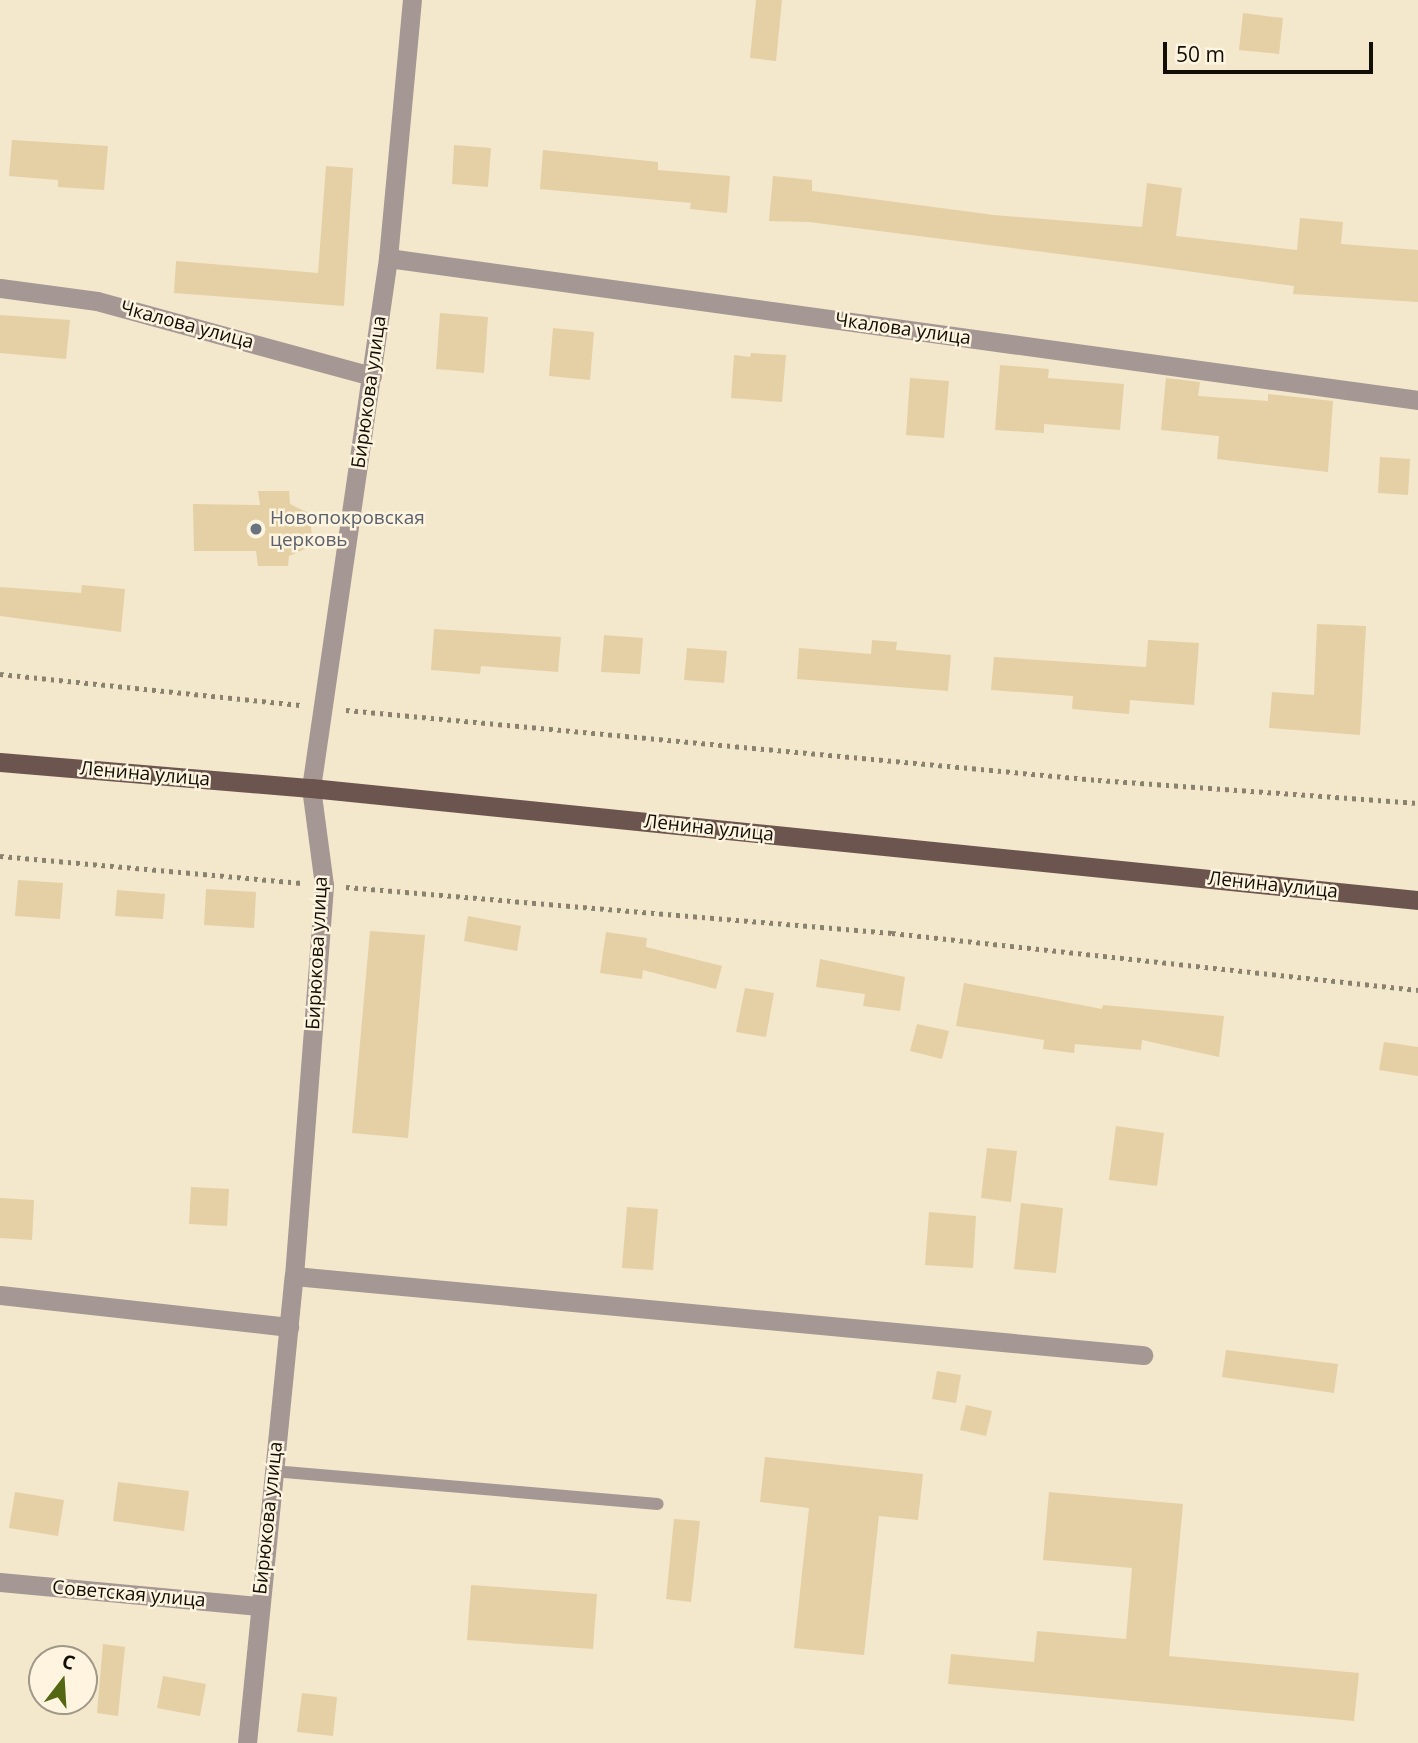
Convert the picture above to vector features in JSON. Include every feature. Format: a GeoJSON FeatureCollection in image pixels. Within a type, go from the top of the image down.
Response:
{"type":"FeatureCollection","features":[{"type":"Feature","properties":{"kind":"main road","name":"Ленина улица"},"geometry":{"type":"LineString","coordinates":[[0,762],[312,788],[1418,900]]}},
{"type":"Feature","properties":{"kind":"street","name":"Бирюкова улица"},"geometry":{"type":"LineString","coordinates":[[247,1743],[258,1606],[294,1276],[324,885],[312,788],[388,258],[412,0]]}},
{"type":"Feature","properties":{"kind":"street","name":"Чкалова улица"},"geometry":{"type":"LineString","coordinates":[[388,258],[1418,400]]}},
{"type":"Feature","properties":{"kind":"street","name":"Чкалова улица"},"geometry":{"type":"LineString","coordinates":[[0,288],[97,301],[372,376]]}},
{"type":"Feature","properties":{"kind":"street"},"geometry":{"type":"LineString","coordinates":[[294,1276],[1143,1355]]}},
{"type":"Feature","properties":{"kind":"street"},"geometry":{"type":"LineString","coordinates":[[0,1295],[289,1327]]}},
{"type":"Feature","properties":{"kind":"street","name":"Советская улица"},"geometry":{"type":"LineString","coordinates":[[0,1581],[258,1606]]}},
{"type":"Feature","properties":{"kind":"lane"},"geometry":{"type":"LineString","coordinates":[[273,1471],[657,1504]]}},
{"type":"Feature","properties":{"kind":"path"},"geometry":{"type":"LineString","coordinates":[[0,674],[324,708],[1098,780],[1418,803]]}},
{"type":"Feature","properties":{"kind":"path"},"geometry":{"type":"LineString","coordinates":[[0,856],[892,933],[1418,990]]}},
{"type":"Feature","properties":{"kind":"building"},"geometry":{"type":"Polygon","coordinates":[[[756,0],[782,0],[776,61],[750,58],[756,0]]]}},
{"type":"Feature","properties":{"kind":"building"},"geometry":{"type":"Polygon","coordinates":[[[1243,13],[1283,18],[1279,54],[1239,50],[1243,13]]]}},
{"type":"Feature","properties":{"kind":"building"},"geometry":{"type":"Polygon","coordinates":[[[12,140],[108,146],[104,190],[58,187],[58,180],[9,176],[12,140]]]}},
{"type":"Feature","properties":{"kind":"building"},"geometry":{"type":"Polygon","coordinates":[[[454,145],[491,148],[488,187],[452,184],[454,145]]]}},
{"type":"Feature","properties":{"kind":"building"},"geometry":{"type":"Polygon","coordinates":[[[543,150],[658,162],[658,170],[730,176],[727,213],[690,209],[691,203],[540,189],[543,150]]]}},
{"type":"Feature","properties":{"kind":"building"},"geometry":{"type":"Polygon","coordinates":[[[326,166],[353,168],[344,306],[174,293],[176,261],[318,273],[326,166]]]}},
{"type":"Feature","properties":{"kind":"building"},"geometry":{"type":"Polygon","coordinates":[[[773,176],[812,180],[812,191],[994,215],[1142,227],[1147,183],[1182,188],[1176,236],[1297,250],[1300,218],[1343,222],[1341,244],[1418,250],[1418,302],[1293,294],[1294,286],[1137,264],[809,222],[769,221],[773,176]]]}},
{"type":"Feature","properties":{"kind":"building"},"geometry":{"type":"Polygon","coordinates":[[[440,313],[488,317],[484,373],[436,369],[440,313]]]}},
{"type":"Feature","properties":{"kind":"building"},"geometry":{"type":"Polygon","coordinates":[[[0,315],[70,320],[66,359],[0,353],[0,315]]]}},
{"type":"Feature","properties":{"kind":"building"},"geometry":{"type":"Polygon","coordinates":[[[553,328],[594,332],[590,380],[549,376],[553,328]]]}},
{"type":"Feature","properties":{"kind":"building"},"geometry":{"type":"Polygon","coordinates":[[[751,353],[786,355],[782,402],[731,398],[734,355],[750,357],[751,353]]]}},
{"type":"Feature","properties":{"kind":"building"},"geometry":{"type":"Polygon","coordinates":[[[1000,365],[1049,369],[1048,378],[1124,384],[1120,430],[1044,424],[1044,433],[995,430],[1000,365]]]}},
{"type":"Feature","properties":{"kind":"building"},"geometry":{"type":"Polygon","coordinates":[[[910,378],[949,381],[944,438],[906,435],[910,378]]]}},
{"type":"Feature","properties":{"kind":"building"},"geometry":{"type":"Polygon","coordinates":[[[1166,378],[1200,382],[1198,396],[1268,401],[1268,394],[1333,401],[1328,472],[1217,459],[1219,436],[1161,430],[1166,378]]]}},
{"type":"Feature","properties":{"kind":"building"},"geometry":{"type":"Polygon","coordinates":[[[1380,457],[1410,459],[1408,495],[1378,493],[1380,457]]]}},
{"type":"Feature","properties":{"kind":"building","name":"Новопокровская церковь"},"geometry":{"type":"Polygon","coordinates":[[[258,491],[289,491],[290,504],[310,514],[312,539],[307,548],[289,556],[288,566],[258,566],[256,551],[194,551],[193,504],[260,505],[258,491]]]}},
{"type":"Feature","properties":{"kind":"building"},"geometry":{"type":"Polygon","coordinates":[[[82,585],[125,589],[121,632],[0,616],[0,587],[81,593],[82,585]]]}},
{"type":"Feature","properties":{"kind":"building"},"geometry":{"type":"Polygon","coordinates":[[[1317,624],[1366,626],[1360,735],[1269,728],[1272,692],[1314,695],[1317,624]]]}},
{"type":"Feature","properties":{"kind":"building"},"geometry":{"type":"Polygon","coordinates":[[[434,629],[561,637],[558,672],[481,666],[480,674],[431,670],[434,629]]]}},
{"type":"Feature","properties":{"kind":"building"},"geometry":{"type":"Polygon","coordinates":[[[604,635],[643,638],[640,674],[601,672],[604,635]]]}},
{"type":"Feature","properties":{"kind":"building"},"geometry":{"type":"Polygon","coordinates":[[[872,640],[897,642],[896,650],[951,655],[948,691],[797,679],[799,648],[871,654],[872,640]]]}},
{"type":"Feature","properties":{"kind":"building"},"geometry":{"type":"Polygon","coordinates":[[[1148,640],[1199,643],[1194,705],[1130,700],[1129,714],[1072,709],[1073,696],[991,690],[994,657],[1146,667],[1148,640]]]}},
{"type":"Feature","properties":{"kind":"building"},"geometry":{"type":"Polygon","coordinates":[[[687,648],[727,651],[724,683],[684,680],[687,648]]]}},
{"type":"Feature","properties":{"kind":"building"},"geometry":{"type":"Polygon","coordinates":[[[18,880],[63,883],[60,919],[15,916],[18,880]]]}},
{"type":"Feature","properties":{"kind":"building"},"geometry":{"type":"Polygon","coordinates":[[[206,889],[256,892],[254,928],[204,925],[206,889]]]}},
{"type":"Feature","properties":{"kind":"building"},"geometry":{"type":"Polygon","coordinates":[[[117,890],[165,894],[163,919],[115,916],[117,890]]]}},
{"type":"Feature","properties":{"kind":"building"},"geometry":{"type":"Polygon","coordinates":[[[468,916],[521,926],[517,951],[464,941],[468,916]]]}},
{"type":"Feature","properties":{"kind":"building"},"geometry":{"type":"Polygon","coordinates":[[[370,931],[425,935],[408,1138],[352,1133],[370,931]]]}},
{"type":"Feature","properties":{"kind":"building"},"geometry":{"type":"Polygon","coordinates":[[[606,932],[647,938],[646,947],[722,966],[716,989],[643,970],[642,979],[600,973],[606,932]]]}},
{"type":"Feature","properties":{"kind":"building"},"geometry":{"type":"Polygon","coordinates":[[[820,959],[905,977],[900,1011],[863,1006],[865,994],[816,987],[820,959]]]}},
{"type":"Feature","properties":{"kind":"building"},"geometry":{"type":"Polygon","coordinates":[[[964,983],[1102,1009],[1103,1005],[1224,1016],[1219,1057],[1142,1040],[1141,1050],[1075,1044],[1074,1053],[1043,1049],[1044,1040],[956,1026],[964,983]]]}},
{"type":"Feature","properties":{"kind":"building"},"geometry":{"type":"Polygon","coordinates":[[[745,988],[774,993],[766,1037],[736,1032],[745,988]]]}},
{"type":"Feature","properties":{"kind":"building"},"geometry":{"type":"Polygon","coordinates":[[[917,1024],[949,1031],[942,1059],[910,1051],[917,1024]]]}},
{"type":"Feature","properties":{"kind":"building"},"geometry":{"type":"Polygon","coordinates":[[[1384,1042],[1418,1047],[1418,1076],[1379,1070],[1384,1042]]]}},
{"type":"Feature","properties":{"kind":"building"},"geometry":{"type":"Polygon","coordinates":[[[1116,1126],[1164,1133],[1157,1186],[1109,1180],[1116,1126]]]}},
{"type":"Feature","properties":{"kind":"building"},"geometry":{"type":"Polygon","coordinates":[[[987,1148],[1017,1151],[1011,1202],[981,1198],[987,1148]]]}},
{"type":"Feature","properties":{"kind":"building"},"geometry":{"type":"Polygon","coordinates":[[[191,1187],[229,1189],[227,1226],[189,1224],[191,1187]]]}},
{"type":"Feature","properties":{"kind":"building"},"geometry":{"type":"Polygon","coordinates":[[[0,1198],[34,1200],[32,1240],[0,1238],[0,1198]]]}},
{"type":"Feature","properties":{"kind":"building"},"geometry":{"type":"Polygon","coordinates":[[[1021,1203],[1063,1208],[1056,1273],[1014,1269],[1021,1203]]]}},
{"type":"Feature","properties":{"kind":"building"},"geometry":{"type":"Polygon","coordinates":[[[627,1207],[658,1209],[653,1270],[622,1268],[627,1207]]]}},
{"type":"Feature","properties":{"kind":"building"},"geometry":{"type":"Polygon","coordinates":[[[929,1212],[976,1216],[973,1268],[925,1265],[929,1212]]]}},
{"type":"Feature","properties":{"kind":"building"},"geometry":{"type":"Polygon","coordinates":[[[1226,1350],[1338,1364],[1334,1393],[1222,1377],[1226,1350]]]}},
{"type":"Feature","properties":{"kind":"building"},"geometry":{"type":"Polygon","coordinates":[[[937,1371],[961,1375],[956,1403],[932,1399],[937,1371]]]}},
{"type":"Feature","properties":{"kind":"building"},"geometry":{"type":"Polygon","coordinates":[[[966,1405],[992,1411],[986,1436],[960,1430],[966,1405]]]}},
{"type":"Feature","properties":{"kind":"building"},"geometry":{"type":"Polygon","coordinates":[[[765,1457],[923,1474],[918,1520],[879,1516],[864,1655],[794,1648],[809,1508],[760,1502],[765,1457]]]}},
{"type":"Feature","properties":{"kind":"building"},"geometry":{"type":"Polygon","coordinates":[[[118,1482],[189,1491],[184,1531],[113,1521],[118,1482]]]}},
{"type":"Feature","properties":{"kind":"building"},"geometry":{"type":"Polygon","coordinates":[[[15,1492],[64,1500],[58,1536],[9,1528],[15,1492]]]}},
{"type":"Feature","properties":{"kind":"building"},"geometry":{"type":"Polygon","coordinates":[[[1049,1492],[1183,1504],[1169,1656],[1359,1673],[1354,1721],[948,1684],[951,1654],[1034,1662],[1037,1631],[1126,1639],[1132,1568],[1043,1560],[1049,1492]]]}},
{"type":"Feature","properties":{"kind":"building"},"geometry":{"type":"Polygon","coordinates":[[[674,1519],[700,1521],[691,1602],[666,1599],[674,1519]]]}},
{"type":"Feature","properties":{"kind":"building"},"geometry":{"type":"Polygon","coordinates":[[[471,1585],[597,1594],[593,1649],[467,1640],[471,1585]]]}},
{"type":"Feature","properties":{"kind":"building"},"geometry":{"type":"Polygon","coordinates":[[[103,1644],[125,1647],[118,1716],[98,1713],[103,1644]]]}},
{"type":"Feature","properties":{"kind":"building"},"geometry":{"type":"Polygon","coordinates":[[[163,1676],[206,1684],[200,1716],[157,1708],[163,1676]]]}},
{"type":"Feature","properties":{"kind":"building"},"geometry":{"type":"Polygon","coordinates":[[[302,1693],[337,1697],[333,1736],[297,1732],[302,1693]]]}},
{"type":"Feature","properties":{"kind":"place","name":"Новопокровская церковь"},"geometry":{"type":"Point","coordinates":[256,529]}}]}
